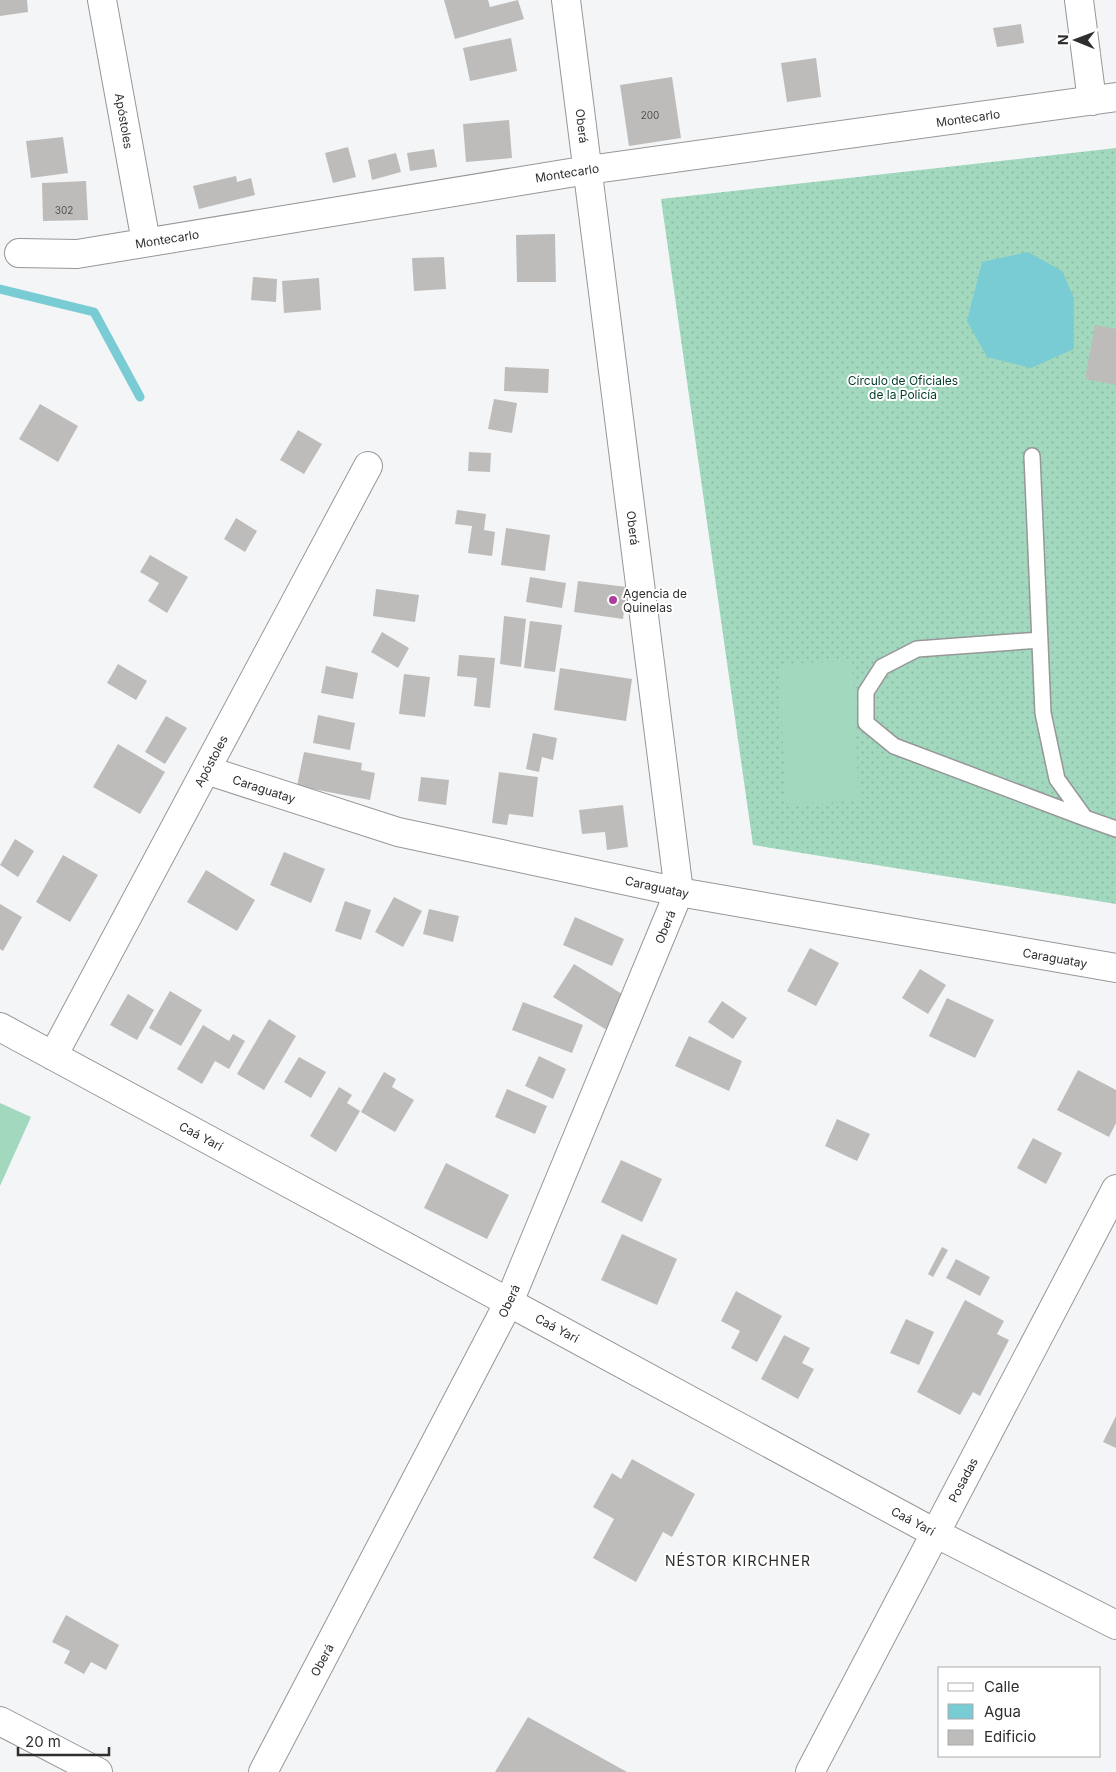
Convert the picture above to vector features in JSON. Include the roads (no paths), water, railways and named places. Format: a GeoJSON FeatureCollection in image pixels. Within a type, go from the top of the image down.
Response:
{"type":"FeatureCollection","features":[{"type":"Feature","properties":{"kind":"street","name":"Apóstoles"},"geometry":{"type":"LineString","coordinates":[[102,0],[146,242]]}},
{"type":"Feature","properties":{"kind":"street","name":"Oberá"},"geometry":{"type":"LineString","coordinates":[[263,1772],[509,1302],[679,892],[566,0]]}},
{"type":"Feature","properties":{"kind":"street"},"geometry":{"type":"LineString","coordinates":[[1079,0],[1104,99]]}},
{"type":"Feature","properties":{"kind":"street","name":"Montecarlo"},"geometry":{"type":"LineString","coordinates":[[19,253],[76,254],[588,170],[1104,99]]}},
{"type":"Feature","properties":{"kind":"street","name":"Apóstoles"},"geometry":{"type":"LineString","coordinates":[[53,1056],[368,466]]}},
{"type":"Feature","properties":{"kind":"street","name":"Caraguatay"},"geometry":{"type":"LineString","coordinates":[[206,770],[398,832],[679,892],[1116,968]]}},
{"type":"Feature","properties":{"kind":"street","name":"Caá Yarí"},"geometry":{"type":"LineString","coordinates":[[0,1027],[936,1533],[1116,1625]]}},
{"type":"Feature","properties":{"kind":"street","name":"Posadas"},"geometry":{"type":"LineString","coordinates":[[810,1772],[1116,1189]]}},
{"type":"Feature","properties":{"kind":"street"},"geometry":{"type":"LineString","coordinates":[[0,1721],[98,1772]]}},
{"type":"Feature","properties":{"kind":"lane"},"geometry":{"type":"LineString","coordinates":[[1032,456],[1043,712],[1057,779],[1085,818]]}},
{"type":"Feature","properties":{"kind":"lane"},"geometry":{"type":"LineString","coordinates":[[1040,640],[917,649],[882,667],[866,692],[866,723],[894,746],[1116,829]]}},
{"type":"Feature","properties":{"kind":"water"},"geometry":{"type":"Polygon","coordinates":[[[1028,252],[1062,271],[1074,298],[1074,349],[1031,368],[987,357],[967,321],[982,262],[1028,252]]]}},
{"type":"Feature","properties":{"kind":"waterway"},"geometry":{"type":"LineString","coordinates":[[0,289],[94,312],[140,397]]}},
{"type":"Feature","properties":{"kind":"place","name":"Agencia de Quinelas"},"geometry":{"type":"Point","coordinates":[613,600]}},
{"type":"Feature","properties":{"kind":"district","name":"NÉSTOR KIRCHNER"},"geometry":{"type":"Point","coordinates":[738,1560]}},
{"type":"Feature","properties":{"kind":"park label","name":"Círculo de Oficiales de la Policía"},"geometry":{"type":"Point","coordinates":[903,387]}}]}
